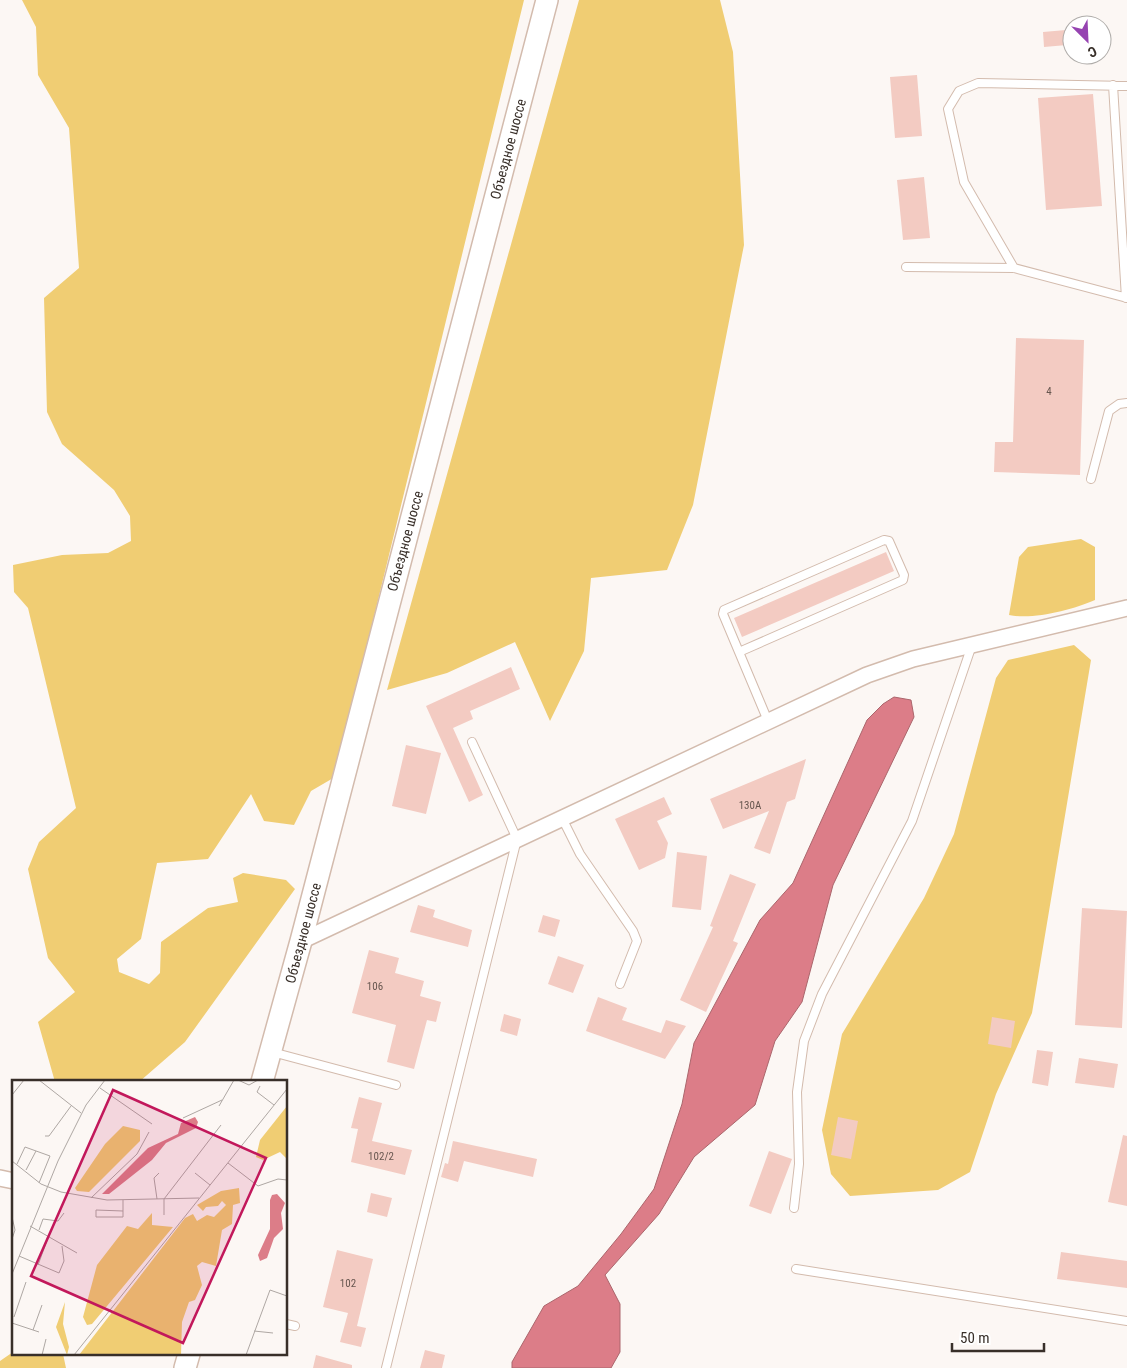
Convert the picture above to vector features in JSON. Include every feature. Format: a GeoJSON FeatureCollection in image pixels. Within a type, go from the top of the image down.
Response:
{"type":"FeatureCollection","features":[{"type":"Feature","properties":{"kind":"main road","name":"Объездное шоссе"},"geometry":{"type":"LineString","coordinates":[[263,1080],[301,942],[547,0]]}},
{"type":"Feature","properties":{"kind":"street"},"geometry":{"type":"LineString","coordinates":[[301,942],[867,675],[913,659],[1127,608]]}},
{"type":"Feature","properties":{"kind":"lane"},"geometry":{"type":"LineString","coordinates":[[1014,268],[964,182],[948,109],[959,91],[978,83],[1127,86]]}},
{"type":"Feature","properties":{"kind":"lane"},"geometry":{"type":"LineString","coordinates":[[906,267],[1014,268],[1127,298],[1113,85]]}},
{"type":"Feature","properties":{"kind":"lane"},"geometry":{"type":"LineString","coordinates":[[1091,479],[1109,411],[1119,404],[1127,403]]}},
{"type":"Feature","properties":{"kind":"lane"},"geometry":{"type":"LineString","coordinates":[[739,652],[903,580],[904,575],[889,541],[884,540],[724,610],[722,614],[768,721]]}},
{"type":"Feature","properties":{"kind":"lane"},"geometry":{"type":"LineString","coordinates":[[794,1208],[798,1164],[797,1092],[804,1041],[822,994],[912,821],[972,645]]}},
{"type":"Feature","properties":{"kind":"lane"},"geometry":{"type":"LineString","coordinates":[[386,1368],[517,839],[472,742]]}},
{"type":"Feature","properties":{"kind":"lane"},"geometry":{"type":"LineString","coordinates":[[562,818],[580,854],[633,931],[636,941],[620,984]]}},
{"type":"Feature","properties":{"kind":"lane"},"geometry":{"type":"LineString","coordinates":[[270,1052],[396,1085]]}},
{"type":"Feature","properties":{"kind":"lane"},"geometry":{"type":"LineString","coordinates":[[796,1269],[1127,1321]]}},
{"type":"Feature","properties":{"kind":"lane"},"geometry":{"type":"LineString","coordinates":[[288,1324],[295,1326]]}},
{"type":"Feature","properties":{"kind":"shaded area"},"geometry":{"type":"Polygon","coordinates":[[[22,0],[524,0],[335,777],[311,791],[294,825],[264,821],[251,794],[208,859],[157,863],[141,939],[117,959],[119,972],[149,984],[160,973],[161,942],[208,908],[238,902],[233,878],[243,873],[286,880],[295,889],[185,1042],[141,1080],[54,1080],[38,1022],[75,992],[48,958],[28,869],[39,842],[76,808],[28,608],[14,592],[13,565],[62,555],[108,553],[131,541],[130,516],[114,490],[62,444],[47,412],[44,298],[79,268],[69,128],[38,75],[36,27],[22,0]]]}},
{"type":"Feature","properties":{"kind":"shaded area"},"geometry":{"type":"Polygon","coordinates":[[[579,0],[720,0],[733,52],[744,245],[693,505],[667,570],[591,578],[584,651],[550,721],[515,642],[447,673],[387,690],[579,0]]]}},
{"type":"Feature","properties":{"kind":"shaded area"},"geometry":{"type":"Polygon","coordinates":[[[1081,539],[1095,547],[1095,600],[1041,615],[1009,615],[1019,557],[1028,547],[1081,539]]]}},
{"type":"Feature","properties":{"kind":"shaded area"},"geometry":{"type":"Polygon","coordinates":[[[1074,645],[1091,660],[1032,1013],[996,1094],[970,1172],[938,1190],[850,1196],[831,1174],[822,1130],[842,1034],[924,898],[954,834],[996,678],[1008,660],[1074,645]]]}},
{"type":"Feature","properties":{"kind":"shaded area"},"geometry":{"type":"Polygon","coordinates":[[[894,697],[911,700],[914,717],[833,885],[802,1002],[775,1041],[755,1105],[694,1157],[659,1214],[605,1275],[620,1304],[620,1352],[611,1368],[512,1368],[512,1362],[544,1306],[578,1286],[621,1234],[654,1189],[682,1104],[694,1043],[760,920],[793,883],[867,720],[883,704],[894,697]]]}},
{"type":"Feature","properties":{"kind":"shaded area"},"geometry":{"type":"Polygon","coordinates":[[[12,1353],[12,1356],[63,1356],[66,1368],[0,1368],[0,1361],[12,1353]]]}},
{"type":"Feature","properties":{"kind":"building"},"geometry":{"type":"Polygon","coordinates":[[[1062,30],[1062,45],[1044,47],[1043,32],[1062,30]]]}},
{"type":"Feature","properties":{"kind":"building"},"geometry":{"type":"Polygon","coordinates":[[[917,75],[922,136],[895,138],[890,77],[917,75]]]}},
{"type":"Feature","properties":{"kind":"building"},"geometry":{"type":"Polygon","coordinates":[[[1093,94],[1102,206],[1046,210],[1038,98],[1093,94]]]}},
{"type":"Feature","properties":{"kind":"building"},"geometry":{"type":"Polygon","coordinates":[[[924,177],[930,238],[903,240],[897,180],[924,177]]]}},
{"type":"Feature","properties":{"kind":"building"},"geometry":{"type":"Polygon","coordinates":[[[1016,338],[1084,340],[1080,475],[994,472],[995,442],[1013,442],[1016,338]]]}},
{"type":"Feature","properties":{"kind":"building"},"geometry":{"type":"Polygon","coordinates":[[[886,552],[894,571],[742,637],[734,618],[886,552]]]}},
{"type":"Feature","properties":{"kind":"building"},"geometry":{"type":"Polygon","coordinates":[[[511,667],[520,689],[470,711],[473,719],[453,728],[483,795],[469,802],[426,706],[511,667]]]}},
{"type":"Feature","properties":{"kind":"building"},"geometry":{"type":"Polygon","coordinates":[[[406,745],[441,753],[426,814],[392,806],[406,745]]]}},
{"type":"Feature","properties":{"kind":"building"},"geometry":{"type":"Polygon","coordinates":[[[806,759],[795,799],[787,802],[770,854],[754,848],[769,811],[723,829],[710,799],[806,759]]]}},
{"type":"Feature","properties":{"kind":"building"},"geometry":{"type":"Polygon","coordinates":[[[664,797],[672,814],[657,821],[668,843],[665,858],[639,870],[615,819],[664,797]]]}},
{"type":"Feature","properties":{"kind":"building"},"geometry":{"type":"Polygon","coordinates":[[[677,852],[707,856],[701,910],[672,907],[677,852]]]}},
{"type":"Feature","properties":{"kind":"building"},"geometry":{"type":"Polygon","coordinates":[[[730,874],[756,884],[733,941],[738,943],[706,1012],[680,1000],[713,927],[710,926],[730,874]]]}},
{"type":"Feature","properties":{"kind":"building"},"geometry":{"type":"Polygon","coordinates":[[[418,905],[435,910],[433,917],[472,930],[468,947],[410,932],[418,905]]]}},
{"type":"Feature","properties":{"kind":"building"},"geometry":{"type":"Polygon","coordinates":[[[1082,908],[1127,911],[1122,1028],[1075,1025],[1082,908]]]}},
{"type":"Feature","properties":{"kind":"building"},"geometry":{"type":"Polygon","coordinates":[[[543,915],[560,920],[555,937],[538,932],[543,915]]]}},
{"type":"Feature","properties":{"kind":"building"},"geometry":{"type":"Polygon","coordinates":[[[369,950],[399,958],[395,973],[424,981],[420,996],[441,1002],[436,1022],[427,1020],[414,1069],[387,1062],[396,1025],[352,1013],[369,950]]]}},
{"type":"Feature","properties":{"kind":"building"},"geometry":{"type":"Polygon","coordinates":[[[558,956],[584,965],[573,993],[548,984],[558,956]]]}},
{"type":"Feature","properties":{"kind":"building"},"geometry":{"type":"Polygon","coordinates":[[[598,997],[627,1008],[622,1020],[661,1033],[666,1020],[686,1026],[665,1059],[586,1031],[598,997]]]}},
{"type":"Feature","properties":{"kind":"building"},"geometry":{"type":"Polygon","coordinates":[[[504,1014],[521,1019],[517,1036],[500,1031],[504,1014]]]}},
{"type":"Feature","properties":{"kind":"building"},"geometry":{"type":"Polygon","coordinates":[[[992,1017],[1015,1021],[1011,1048],[988,1044],[992,1017]]]}},
{"type":"Feature","properties":{"kind":"building"},"geometry":{"type":"Polygon","coordinates":[[[1037,1050],[1053,1052],[1048,1086],[1032,1083],[1037,1050]]]}},
{"type":"Feature","properties":{"kind":"building"},"geometry":{"type":"Polygon","coordinates":[[[1079,1058],[1118,1064],[1114,1088],[1075,1083],[1079,1058]]]}},
{"type":"Feature","properties":{"kind":"building"},"geometry":{"type":"Polygon","coordinates":[[[359,1097],[382,1103],[372,1141],[412,1150],[405,1175],[351,1162],[358,1129],[351,1128],[359,1097]]]}},
{"type":"Feature","properties":{"kind":"building"},"geometry":{"type":"Polygon","coordinates":[[[838,1117],[858,1121],[851,1159],[831,1155],[838,1117]]]}},
{"type":"Feature","properties":{"kind":"building"},"geometry":{"type":"Polygon","coordinates":[[[1123,1135],[1127,1136],[1127,1206],[1108,1202],[1123,1135]]]}},
{"type":"Feature","properties":{"kind":"building"},"geometry":{"type":"Polygon","coordinates":[[[453,1141],[537,1159],[533,1177],[464,1161],[458,1182],[441,1177],[445,1163],[448,1164],[453,1141]]]}},
{"type":"Feature","properties":{"kind":"building"},"geometry":{"type":"Polygon","coordinates":[[[769,1151],[792,1159],[771,1214],[749,1206],[769,1151]]]}},
{"type":"Feature","properties":{"kind":"building"},"geometry":{"type":"Polygon","coordinates":[[[371,1193],[392,1198],[387,1217],[367,1212],[371,1193]]]}},
{"type":"Feature","properties":{"kind":"building"},"geometry":{"type":"Polygon","coordinates":[[[337,1250],[373,1259],[357,1326],[366,1328],[361,1347],[340,1342],[348,1313],[323,1307],[337,1250]]]}},
{"type":"Feature","properties":{"kind":"building"},"geometry":{"type":"Polygon","coordinates":[[[1061,1252],[1127,1261],[1127,1288],[1057,1279],[1061,1252]]]}},
{"type":"Feature","properties":{"kind":"building"},"geometry":{"type":"Polygon","coordinates":[[[425,1350],[445,1355],[442,1368],[420,1368],[425,1350]]]}},
{"type":"Feature","properties":{"kind":"building"},"geometry":{"type":"Polygon","coordinates":[[[316,1355],[352,1365],[352,1368],[313,1368],[316,1355]]]}}]}
